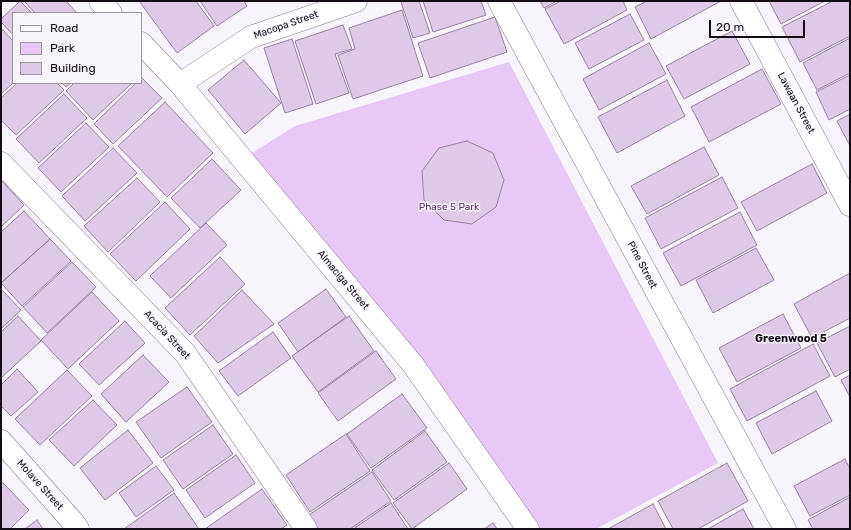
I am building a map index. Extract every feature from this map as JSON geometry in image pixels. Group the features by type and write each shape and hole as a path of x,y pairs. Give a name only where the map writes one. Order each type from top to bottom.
{"street":[{"path":"100,1 110,12"},
{"name":"Macopa Street","path":"180,84 251,36 356,1"},
{"name":"Pine Street","path":"499,1 785,529"},
{"name":"Lawaan Street","path":"741,1 850,205"},
{"name":"Almaciga Street","path":"142,44 180,84 414,366 528,529"},
{"name":"Acacia Street","path":"1,163 185,353 306,529"},
{"name":"Molave Street","path":"1,441 78,529"}],"green space":[{"name":"Phase 5 Park","path":"509,62 718,463 596,529 536,529 249,155 295,126"}],"building":[{"path":"20,1 31,12 12,12 12,34 1,22 1,19"},
{"path":"24,1 66,1 76,12 34,12"},
{"path":"139,1 196,1 214,26 177,53"},
{"path":"200,1 244,1 247,6 217,26"},
{"path":"419,1 430,33 413,38 401,2"},
{"path":"423,1 481,1 486,15 433,32"},
{"path":"540,1 557,1 544,8"},
{"path":"561,1 623,1 627,10 564,44 545,9"},
{"path":"647,1 721,1 651,39 635,7"},
{"path":"769,1 825,1 781,24"},
{"path":"833,1 850,1 850,36 800,62 782,27"},
{"path":"402,10 423,76 353,99 338,55 355,49 349,28"},
{"path":"630,14 644,40 589,69 575,43"},
{"path":"495,17 507,52 430,78 418,43"},
{"path":"343,25 352,49 335,54 349,93 316,104 295,41"},
{"path":"3,30 12,40 12,84 1,94 1,31"},
{"path":"732,31 750,64 684,99 666,66"},
{"path":"850,38 850,73 817,90 803,63"},
{"path":"292,39 313,104 285,113 264,48"},
{"path":"649,43 666,74 599,110 583,79"},
{"path":"244,60 281,103 245,134 208,90"},
{"path":"762,69 781,104 709,142 691,107"},
{"path":"850,75 850,109 829,120 816,92"},
{"path":"142,78 162,98 113,144 94,124 135,84 142,84"},
{"path":"667,80 685,116 617,153 598,117"},
{"path":"16,84 58,84 64,90 16,135 1,120 1,98"},
{"path":"63,84 70,84 66,87"},
{"path":"73,84 131,84 93,120 66,91"},
{"path":"64,94 87,118 39,163 16,139"},
{"path":"165,102 213,153 167,197 118,146"},
{"path":"850,114 850,146 837,121"},
{"path":"86,123 109,147 61,192 38,168"},
{"path":"467,141 493,153 504,180 496,207 472,224 444,220 424,200 422,171 439,148"},
{"path":"704,147 719,175 647,214 631,186"},
{"path":"113,148 137,173 85,221 62,196"},
{"path":"212,159 241,190 200,228 171,198"},
{"path":"812,164 827,193 757,231 741,202"},
{"path":"722,177 738,208 661,249 645,218"},
{"path":"137,178 160,202 108,252 84,226"},
{"path":"2,181 24,205 1,227 1,183"},
{"path":"165,202 190,229 136,281 110,254"},
{"path":"24,211 50,239 1,283 1,232"},
{"path":"740,212 757,245 681,286 663,253"},
{"path":"206,223 227,245 171,298 150,276"},
{"path":"50,239 71,261 22,306 1,283"},
{"path":"756,248 774,280 713,313 696,280"},
{"path":"220,257 245,284 190,335 165,308"},
{"path":"72,262 96,287 47,333 23,307"},
{"path":"850,273 850,318 812,338 794,304"},
{"path":"1,289 21,310 1,329"},
{"path":"326,289 346,317 298,352 278,323"},
{"path":"242,290 274,324 218,363 194,336"},
{"path":"92,292 119,321 68,369 41,340"},
{"path":"783,314 801,348 737,382 719,348"},
{"path":"18,316 41,341 1,378 1,332"},
{"path":"349,316 374,351 318,392 292,356"},
{"path":"125,321 145,343 99,385 79,364"},
{"path":"850,326 850,369 835,377 817,343"},
{"path":"273,332 291,358 238,396 219,371"},
{"path":"813,344 830,376 747,421 730,389"},
{"path":"376,351 396,379 338,421 318,393"},
{"path":"143,355 169,382 126,422 101,394"},
{"path":"17,369 38,392 11,416 1,406 1,385"},
{"path":"67,370 92,396 40,445 15,419"},
{"path":"850,375 850,397 841,380"},
{"path":"187,387 212,422 161,458 136,422"},
{"path":"816,391 832,421 772,454 756,423"},
{"path":"402,394 427,428 371,468 347,434"},
{"path":"93,400 117,425 74,466 49,440"},
{"path":"213,425 233,454 183,489 163,460"},
{"path":"128,430 153,463 105,500 80,468"},
{"path":"425,431 447,462 394,500 372,470"},
{"path":"346,434 370,471 310,512 286,475"},
{"path":"236,455 255,483 205,518 186,490"},
{"path":"845,459 850,469 850,495 810,516 794,486"},
{"path":"449,463 467,489 412,529 393,503"},
{"path":"727,463 748,501 698,529 673,529 658,501"},
{"path":"156,466 174,490 136,517 119,493"},
{"path":"372,472 391,501 350,529 318,529 309,515"},
{"path":"3,483 29,510 10,529 1,529 1,485"},
{"path":"262,489 287,525 281,529 205,529"},
{"path":"174,493 199,529 124,529"},
{"path":"850,497 850,529 813,529 808,520"},
{"path":"391,503 408,529 353,529"},
{"path":"653,504 666,529 608,529"},
{"path":"743,509 754,529 708,529"},
{"path":"37,520 43,529 25,529"},
{"path":"493,523 497,529 484,529"}],"district":[{"name":"Greenwood 5","path":"791,339"}]}
